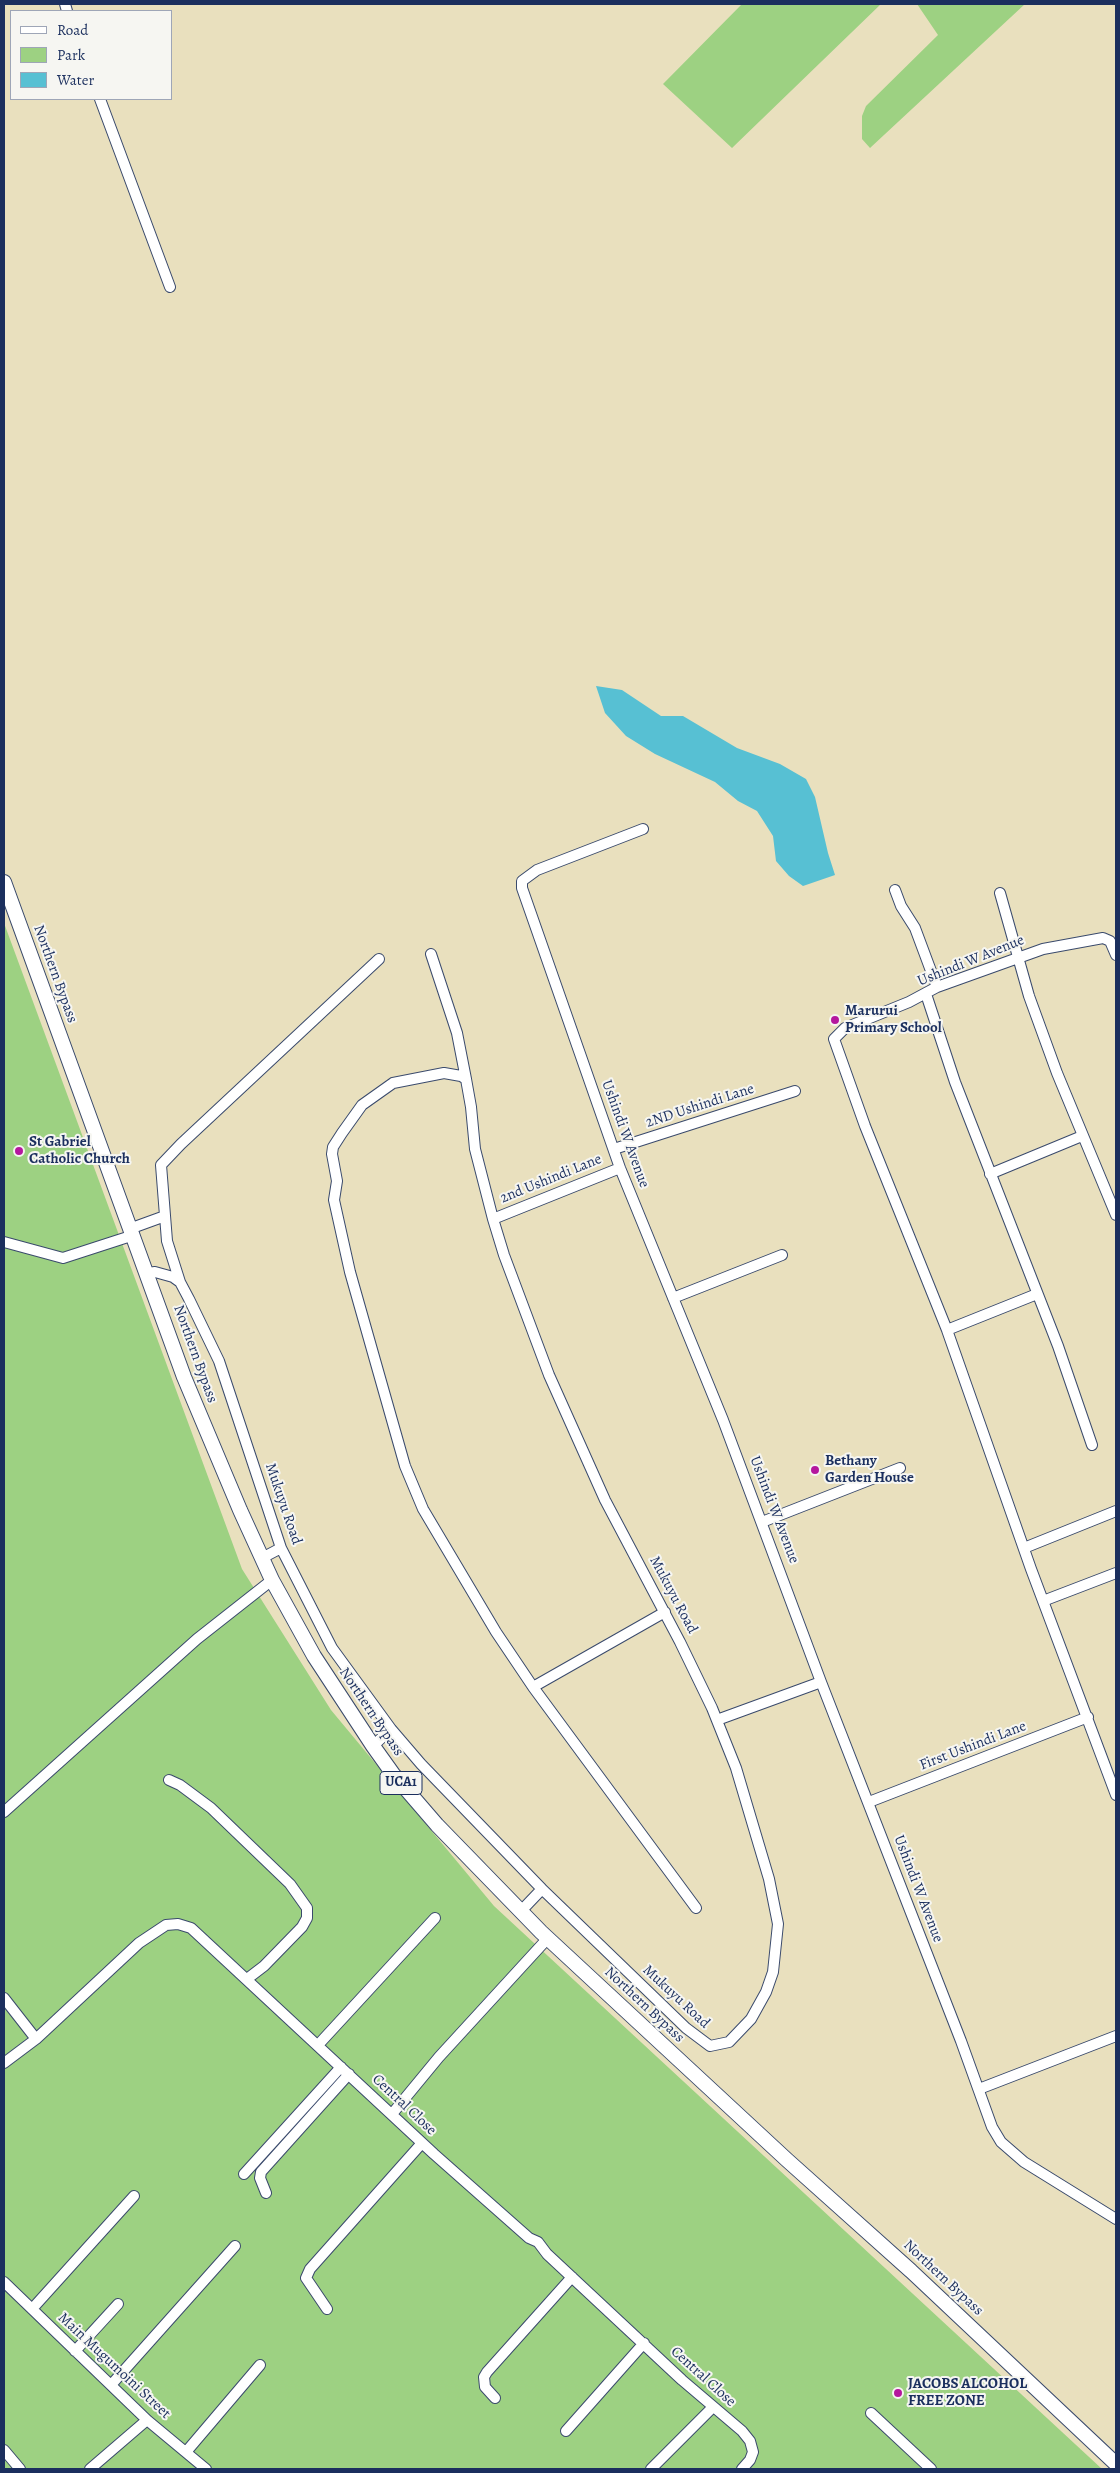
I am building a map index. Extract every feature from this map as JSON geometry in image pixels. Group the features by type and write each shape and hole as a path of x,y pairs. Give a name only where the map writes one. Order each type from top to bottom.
{"main road":[{"name":"Northern Bypass","path":"4,882 194,1401 272,1580 314,1656 373,1746 437,1825 520,1911 787,2160 912,2271 1116,2464"}],"street":[{"path":"100,100 170,287"},
{"name":"Ushindi W Avenue","path":"642,829 538,870 521,883 620,1168 762,1522 821,1682 869,1802 996,2136 1009,2151 1085,2202 1116,2219"},
{"path":"895,890 901,906 915,928 937,987"},
{"path":"1000,893 1029,996 1082,1136 1116,1216"},
{"name":"Ushindi W Avenue","path":"1116,955 1110,941 1098,938 1043,948 937,987 926,994 845,1028 835,1036 834,1043 947,1330 1043,1601 1116,1795"},
{"name":"Mukuyu Road","path":"379,959 166,1158 160,1170 167,1241 180,1282 219,1361 281,1548 332,1648 391,1729 421,1764 542,1889 701,2041 716,2047 728,2042 751,2019 766,1992 776,1950 778,1924 769,1879 744,1790 718,1720 610,1509 572,1430 549,1375 504,1255 475,1149 473,1121 457,1033 430,954"},
{"path":"926,994 942,1044 990,1174 1058,1346 1092,1445"},
{"path":"466,1080 461,1076 444,1073 411,1078 386,1086 362,1105 333,1147 332,1154 337,1181 334,1200 350,1272 405,1466 417,1498 496,1632 533,1687 696,1908"},
{"name":"2ND Ushindi Lane","path":"614,1149 794,1091"},
{"path":"990,1174 1082,1136"},
{"name":"2nd Ushindi Lane","path":"493,1219 620,1168"},
{"path":"4,1242 63,1258 133,1232 165,1216"},
{"path":"673,1298 782,1255"},
{"path":"148,1272 163,1274 180,1282"},
{"path":"947,1330 1037,1294"},
{"path":"762,1522 900,1468"},
{"path":"1024,1548 1116,1510"},
{"path":"262,1558 281,1548"},
{"path":"1043,1601 1116,1573"},
{"path":"4,1812 197,1639 272,1580"},
{"path":"533,1687 664,1612"},
{"path":"718,1720 821,1682"},
{"name":"First Ushindi Lane","path":"869,1802 1088,1717"},
{"path":"373,1746 391,1729"},
{"path":"169,1780 180,1785 211,1808 290,1884 307,1908 307,1918 302,1927 264,1966 248,1979"},
{"path":"520,1911 542,1889"},
{"path":"318,2045 435,1918"},
{"name":"Central Close","path":"4,2063 36,2039 139,1943 166,1925 178,1924 191,1928 248,1979 422,2143 529,2238 538,2242 547,2254 712,2408 742,2431 753,2448 752,2457 742,2469"},
{"path":"392,2114 439,2057 548,1938"},
{"path":"4,1998 36,2039"},
{"path":"979,2089 1116,2036"},
{"path":"244,2174 345,2071"},
{"path":"266,2193 260,2178 261,2172 345,2071"},
{"path":"327,2309 306,2278 310,2269 422,2143"},
{"path":"32,2310 134,2196"},
{"path":"111,2385 235,2246"},
{"path":"495,2398 485,2387 484,2377 486,2372 572,2277"},
{"name":"Main Mugumoini Street","path":"4,2282 147,2420 206,2469"},
{"path":"75,2351 118,2304"},
{"path":"566,2431 644,2343"},
{"path":"186,2452 260,2365"},
{"path":"651,2469 712,2408"},
{"path":"871,2413 930,2469"},
{"path":"90,2469 147,2420"},
{"path":"4,2450 20,2469"}],"green space":[{"path":"742,4 881,4 732,148 663,84"},
{"path":"917,4 1025,4 870,148 862,139 862,116 866,106 938,35"},
{"path":"4,923 242,1569 331,1710 494,1906 1102,2469 4,2469"}],"water":[{"path":"596,686 622,690 661,716 683,716 737,748 780,764 806,779 815,797 835,875 803,886 789,876 776,861 773,836 757,811 738,801 715,782 655,754 626,736 605,713"}],"place":[{"name":"Marurui Primary School","path":"835,1020"},
{"name":"St Gabriel Catholic Church","path":"19,1151"},
{"name":"Bethany Garden House","path":"815,1470"},
{"name":"JACOBS ALCOHOL FREE ZONE","path":"898,2393"}]}
